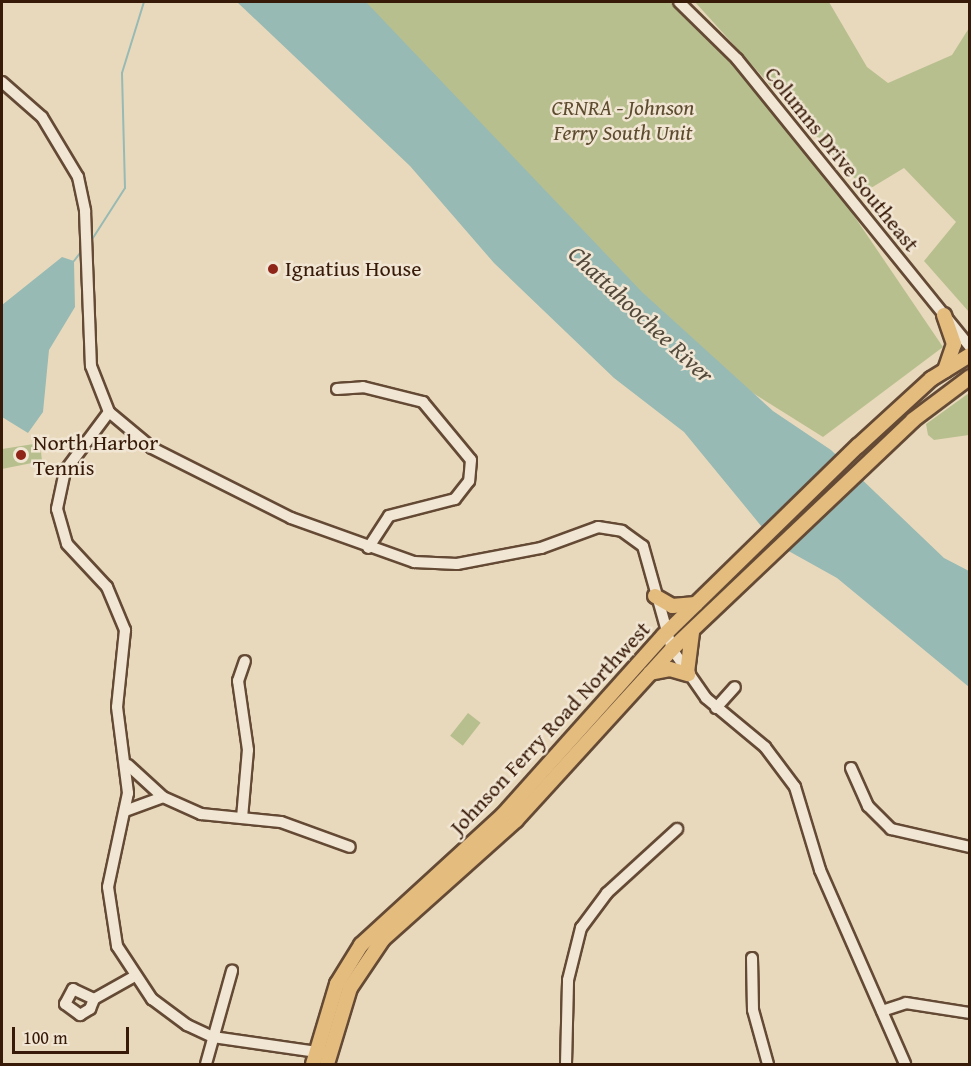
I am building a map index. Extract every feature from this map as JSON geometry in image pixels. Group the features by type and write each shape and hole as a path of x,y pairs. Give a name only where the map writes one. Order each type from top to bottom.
{"main road":[{"path":"944,315 954,344 945,370"},
{"name":"Johnson Ferry Road Northwest","path":"321,1059 337,984 361,945 503,816 664,635 858,446 945,370 969,355"},
{"name":"Johnson Ferry Road Northwest","path":"321,1059 350,988 373,950 516,820 672,649 871,460 969,377"},
{"path":"655,596 672,606 696,604"},
{"path":"648,674 670,669 688,674 693,630"}],"street":[{"name":"Columns Drive Southeast","path":"679,2 737,59 969,347"},
{"path":"2,82 42,117 78,177 85,211 88,350 109,411 152,448 221,486 368,548 414,562 457,564 541,548 586,528 617,529 646,551 664,635 672,649 688,674 716,708 788,773 820,870 905,1065"},
{"path":"336,389 363,387 423,402 471,460 470,481 455,499 389,516 368,548"},
{"path":"109,411 65,471 57,509 67,544 107,586 122,615 125,644 117,707 128,765 125,811 111,868 108,906 117,946 135,976 170,1014 213,1037 321,1059"},
{"path":"243,818 248,750 238,681 245,661"},
{"path":"716,708 735,687"},
{"path":"128,765 163,797 201,814 281,822 350,847"},
{"path":"851,768 868,806 891,829 969,847"},
{"path":"125,811 163,797"},
{"path":"566,1065 568,980 580,928 607,892 677,829"},
{"path":"752,958 753,1010 768,1065"},
{"path":"206,1065 232,971"},
{"path":"94,999 135,976"},
{"path":"882,1011 906,1003 969,1013"}],"green space":[{"name":"CRNRA - Johnson Ferry South Unit","path":"348,2 670,2 723,52 846,204 943,347 823,437 718,371"},
{"path":"695,2 829,2 867,67 888,83 952,55 969,28 969,312 924,261 956,222 904,168 866,191"},
{"path":"969,393 969,435 934,440 928,435 926,424"},
{"name":"North Harbor Tennis","path":"40,443 42,461 2,469 2,449"},
{"path":"468,713 481,723 463,746 450,736"}],"water":[{"name":"Chattahoochee River","path":"237,2 366,2 642,292 773,411 831,450 944,558 969,571 969,687 837,578 776,544 684,432 614,378 494,263 410,166"},
{"path":"62,257 74,261 75,307 49,350 43,412 28,433 2,417 2,305"}],"waterway":[{"path":"91,241 125,188 122,73 144,2"},
{"path":"74,261 80,253"}],"place":[{"name":"Ignatius House","path":"273,269"},
{"name":"North Harbor Tennis","path":"21,455"}]}
